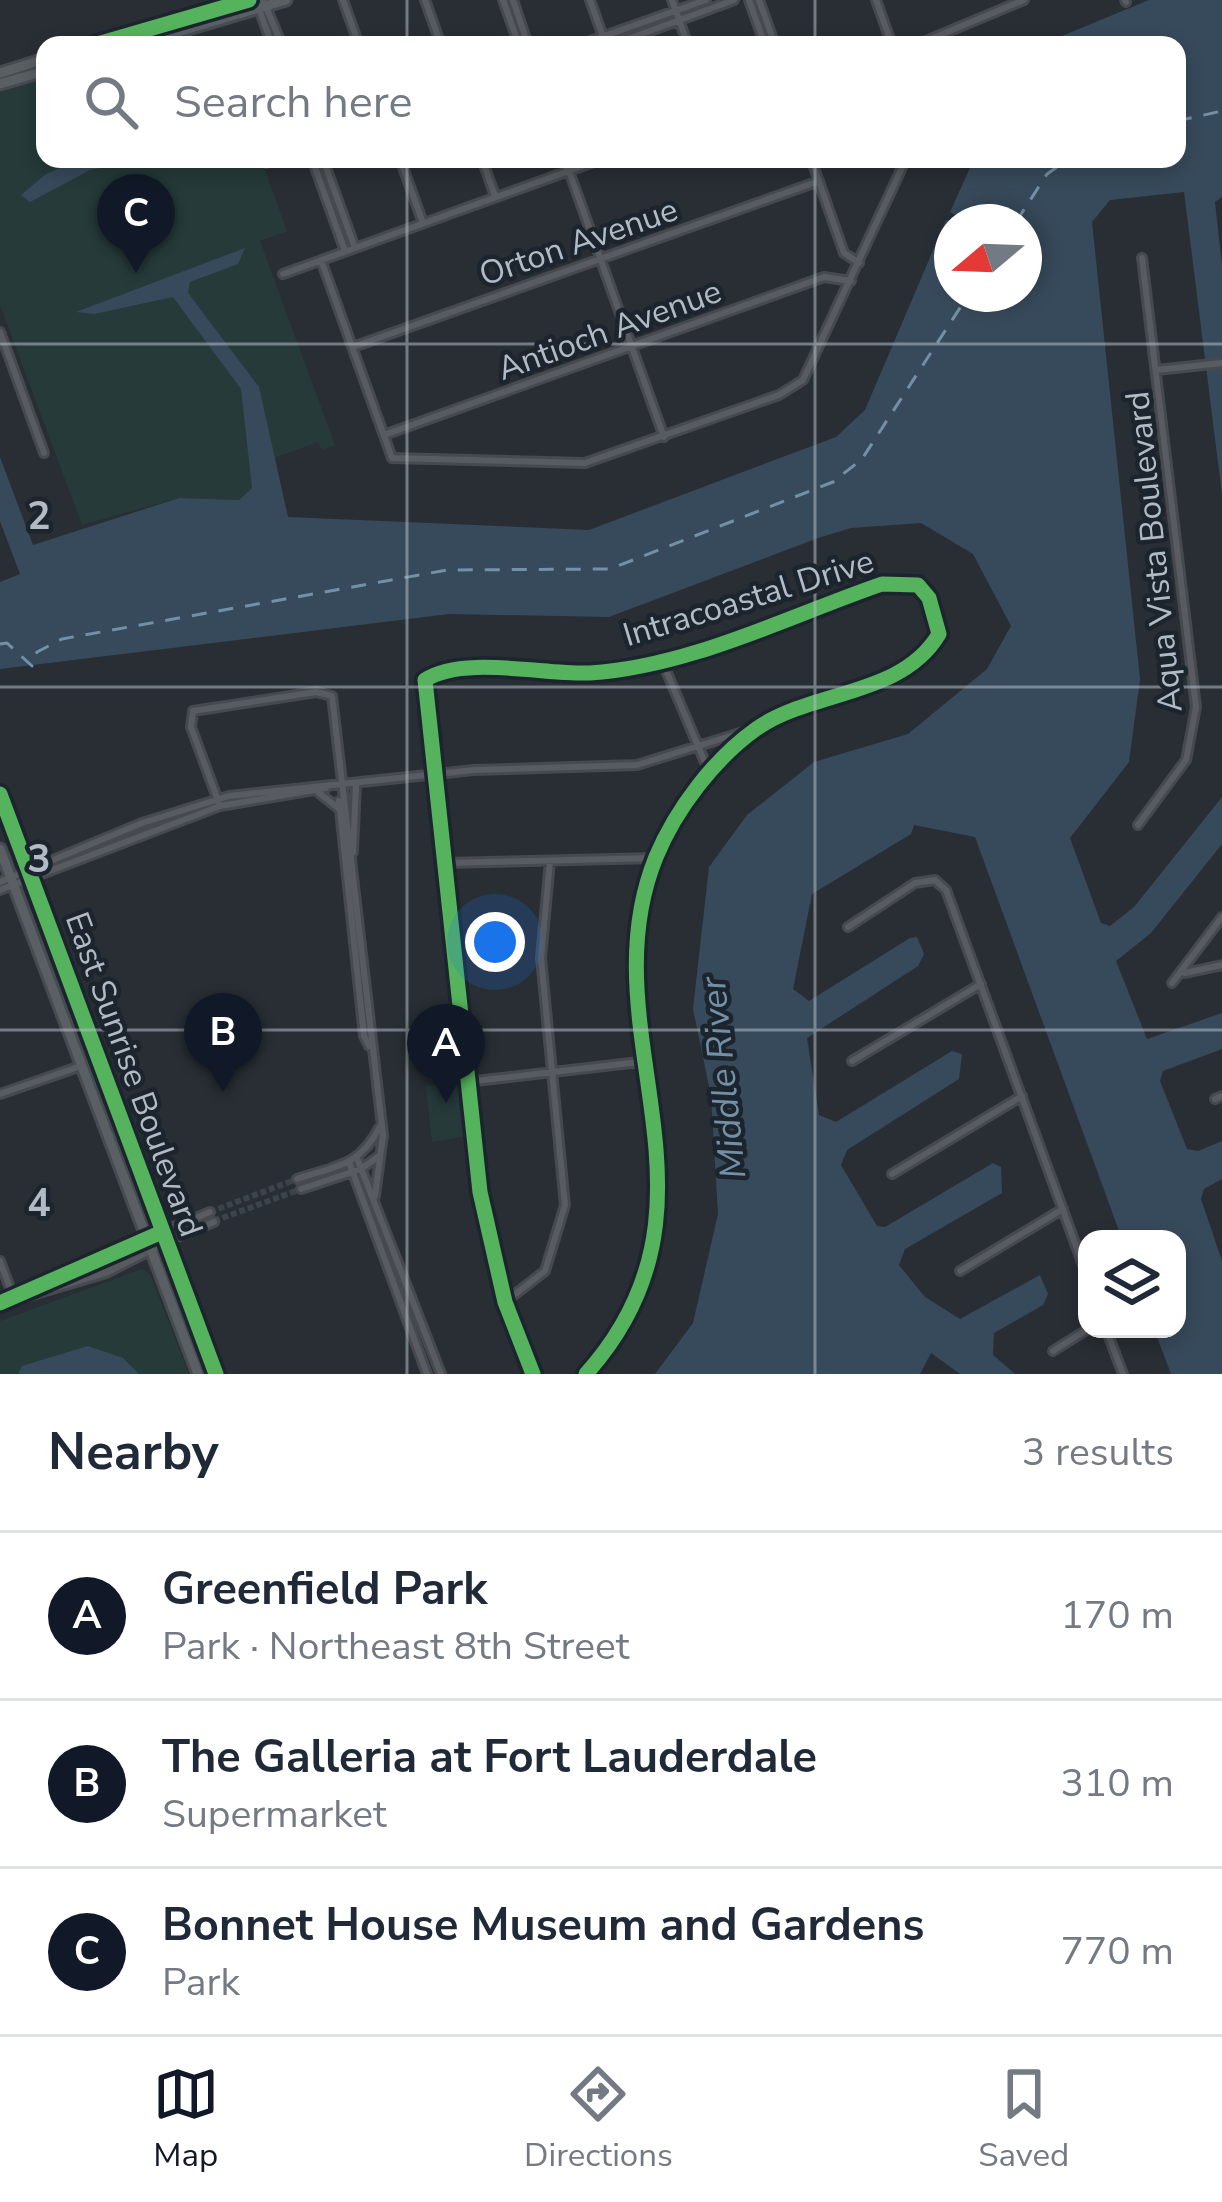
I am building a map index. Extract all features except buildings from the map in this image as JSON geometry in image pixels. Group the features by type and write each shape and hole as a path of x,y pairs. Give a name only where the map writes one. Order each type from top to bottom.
{"main road":[{"path":"125,36 249,0"},
{"path":"161,36 262,3 286,0"},
{"path":"0,73 36,62"},
{"path":"0,84 36,74"},
{"name":"East Sunrise Boulevard","path":"0,794 217,1374"},
{"name":"East Sunrise Boulevard","path":"0,849 6,883 198,1374"},
{"path":"81,1066 105,1080"}],"street":[{"path":"343,0 356,36"},
{"path":"425,0 438,36"},
{"path":"508,0 517,36"},
{"path":"508,0 525,36"},
{"path":"590,0 605,36"},
{"path":"672,0 685,36"},
{"path":"620,36 706,0"},
{"path":"627,36 734,0"},
{"path":"749,0 762,36"},
{"path":"759,0 772,36"},
{"path":"877,0 889,36"},
{"path":"938,36 1024,0"},
{"path":"262,3 275,36"},
{"path":"315,168 345,251"},
{"path":"326,168 355,248"},
{"path":"403,168 423,223"},
{"path":"485,168 495,196"},
{"path":"567,168 664,437"},
{"path":"283,274 577,168"},
{"path":"814,168 844,253 859,263"},
{"path":"321,260 392,458 578,464 664,437 798,385 810,370 902,168"},
{"name":"Orton Avenue","path":"352,347 819,181"},
{"path":"327,200 337,196"},
{"name":"Aqua Vista Boulevard","path":"1138,824 1182,768 1196,718 1142,258"},
{"name":"Antioch Avenue","path":"384,436 824,277 851,280"},
{"path":"0,332 44,453"},
{"path":"1157,370 1222,363"},
{"name":"Intracoastal Drive","path":"433,774 425,680 436,673 491,669 590,673 662,661 882,584 918,585 939,634 928,652 883,680 758,727"},
{"path":"662,661 695,749 710,774"},
{"path":"219,803 191,727 193,711 329,694 337,711 334,786 352,855 379,1128 375,1196"},
{"path":"6,883 219,803 433,774 637,765 758,727"},
{"path":"586,1374 625,1322 657,1235 660,1187 638,944 656,858 692,793 758,727"},
{"path":"433,774 480,1192 506,1302 533,1374"},
{"path":"352,855 356,784"},
{"path":"219,803 334,786"},
{"path":"318,792 338,808"},
{"path":"340,796 364,1036 369,1046"},
{"path":"442,863 656,858"},
{"path":"506,1302 544,1271 558,1240 565,1205 541,958 550,861"},
{"path":"848,927 920,881 943,886 1078,1251"},
{"path":"1172,983 1184,973 1185,962 1222,916"},
{"path":"1184,973 1192,976 1222,965"},
{"path":"852,1060 981,984"},
{"path":"467,1082 647,1061"},
{"path":"0,1094 81,1066"},
{"path":"892,1174 1022,1096"},
{"path":"297,1179 368,1151 379,1128"},
{"path":"301,1189 357,1170 381,1155"},
{"path":"353,1160 428,1374"},
{"path":"357,1170 375,1196 441,1374"},
{"path":"960,1270 1063,1209"},
{"path":"0,1304 148,1248 210,1212"},
{"path":"164,1237 214,1222"},
{"path":"0,1261 14,1299"},
{"path":"1053,1351 1078,1335"},
{"path":"1109,1338 1123,1374"}],"green space":[{"path":"36,82 36,168 264,168 287,231 260,241 335,445 322,450 318,442 250,467 252,488 239,500 179,498 82,525 0,305 0,92"},
{"path":"462,1082 468,1136 432,1142 426,1086"},
{"path":"142,1269 150,1274 189,1374 0,1374 0,1321"}],"water":[{"name":"Middle River","path":"1149,0 1222,0 1222,197 1215,202 1222,266 1222,494 1184,192 1110,200 1092,222 1140,679 1129,762 1070,838 1101,923 1110,926 1134,907 1222,797 1222,844 1151,933 1116,961 1147,1039 1222,1013 1222,1049 1163,1071 1160,1081 1187,1149 1198,1151 1222,1141 1222,1179 1204,1189 1201,1199 1222,1261 1222,1374 1171,1374 1157,1338 1186,1338 1186,1230 1119,1230 975,837 914,825 911,834 812,894 793,989 809,1001 917,937 924,954 918,966 807,1038 819,1115 836,1122 952,1051 962,1054 959,1079 847,1150 841,1165 877,1226 885,1227 993,1163 1001,1167 1002,1193 905,1249 899,1265 925,1297 960,1319 1040,1275 1048,1294 1043,1305 994,1333 993,1355 1015,1374 960,1374 931,1353 920,1374 655,1374 693,1323 718,1214 711,1096 693,1009 709,867 747,815 814,762 908,734 987,669 1011,626 973,554 921,523 851,528 609,617 449,614 0,669 0,582 20,574 0,521 0,457 33,545 179,498 239,500 252,488 241,389 173,297 94,314 76,312 245,248 238,264 190,282 188,293 259,387 288,517 589,530 836,437 865,410 934,248 934,312 1042,312 1042,204 954,204 970,168 1186,168 1186,36 1062,36"},
{"path":"60,168 102,168 30,202 21,195"},
{"path":"88,1346 123,1358 139,1374 18,1374 22,1366"}],"ferry route":[{"path":"1186,119 1222,111"},
{"path":"1028,204 1056,168"},
{"path":"0,644 7,643 32,666 37,652 62,639 447,570 610,569 833,482 862,459 957,312"}],"tunnel":[{"path":"210,1212 297,1179"},
{"path":"214,1221 301,1189"}],"cycle path":[{"path":"125,36 249,0"},
{"path":"533,1374 505,1302 480,1192 425,680 482,667 572,673 627,669 701,651 882,584 918,585 929,598 939,634 923,655 879,681 778,716 756,729 698,786 656,857 639,922 637,987 658,1181 652,1245 631,1309 586,1374"},
{"path":"0,794 216,1374"},
{"path":"0,1303 162,1232"}],"place":[{"name":"Bonnet House Museum and Gardens","path":"136,273"},
{"name":"The Galleria at Fort Lauderdale","path":"223,1092"},
{"name":"Greenfield Park","path":"446,1103"}]}
